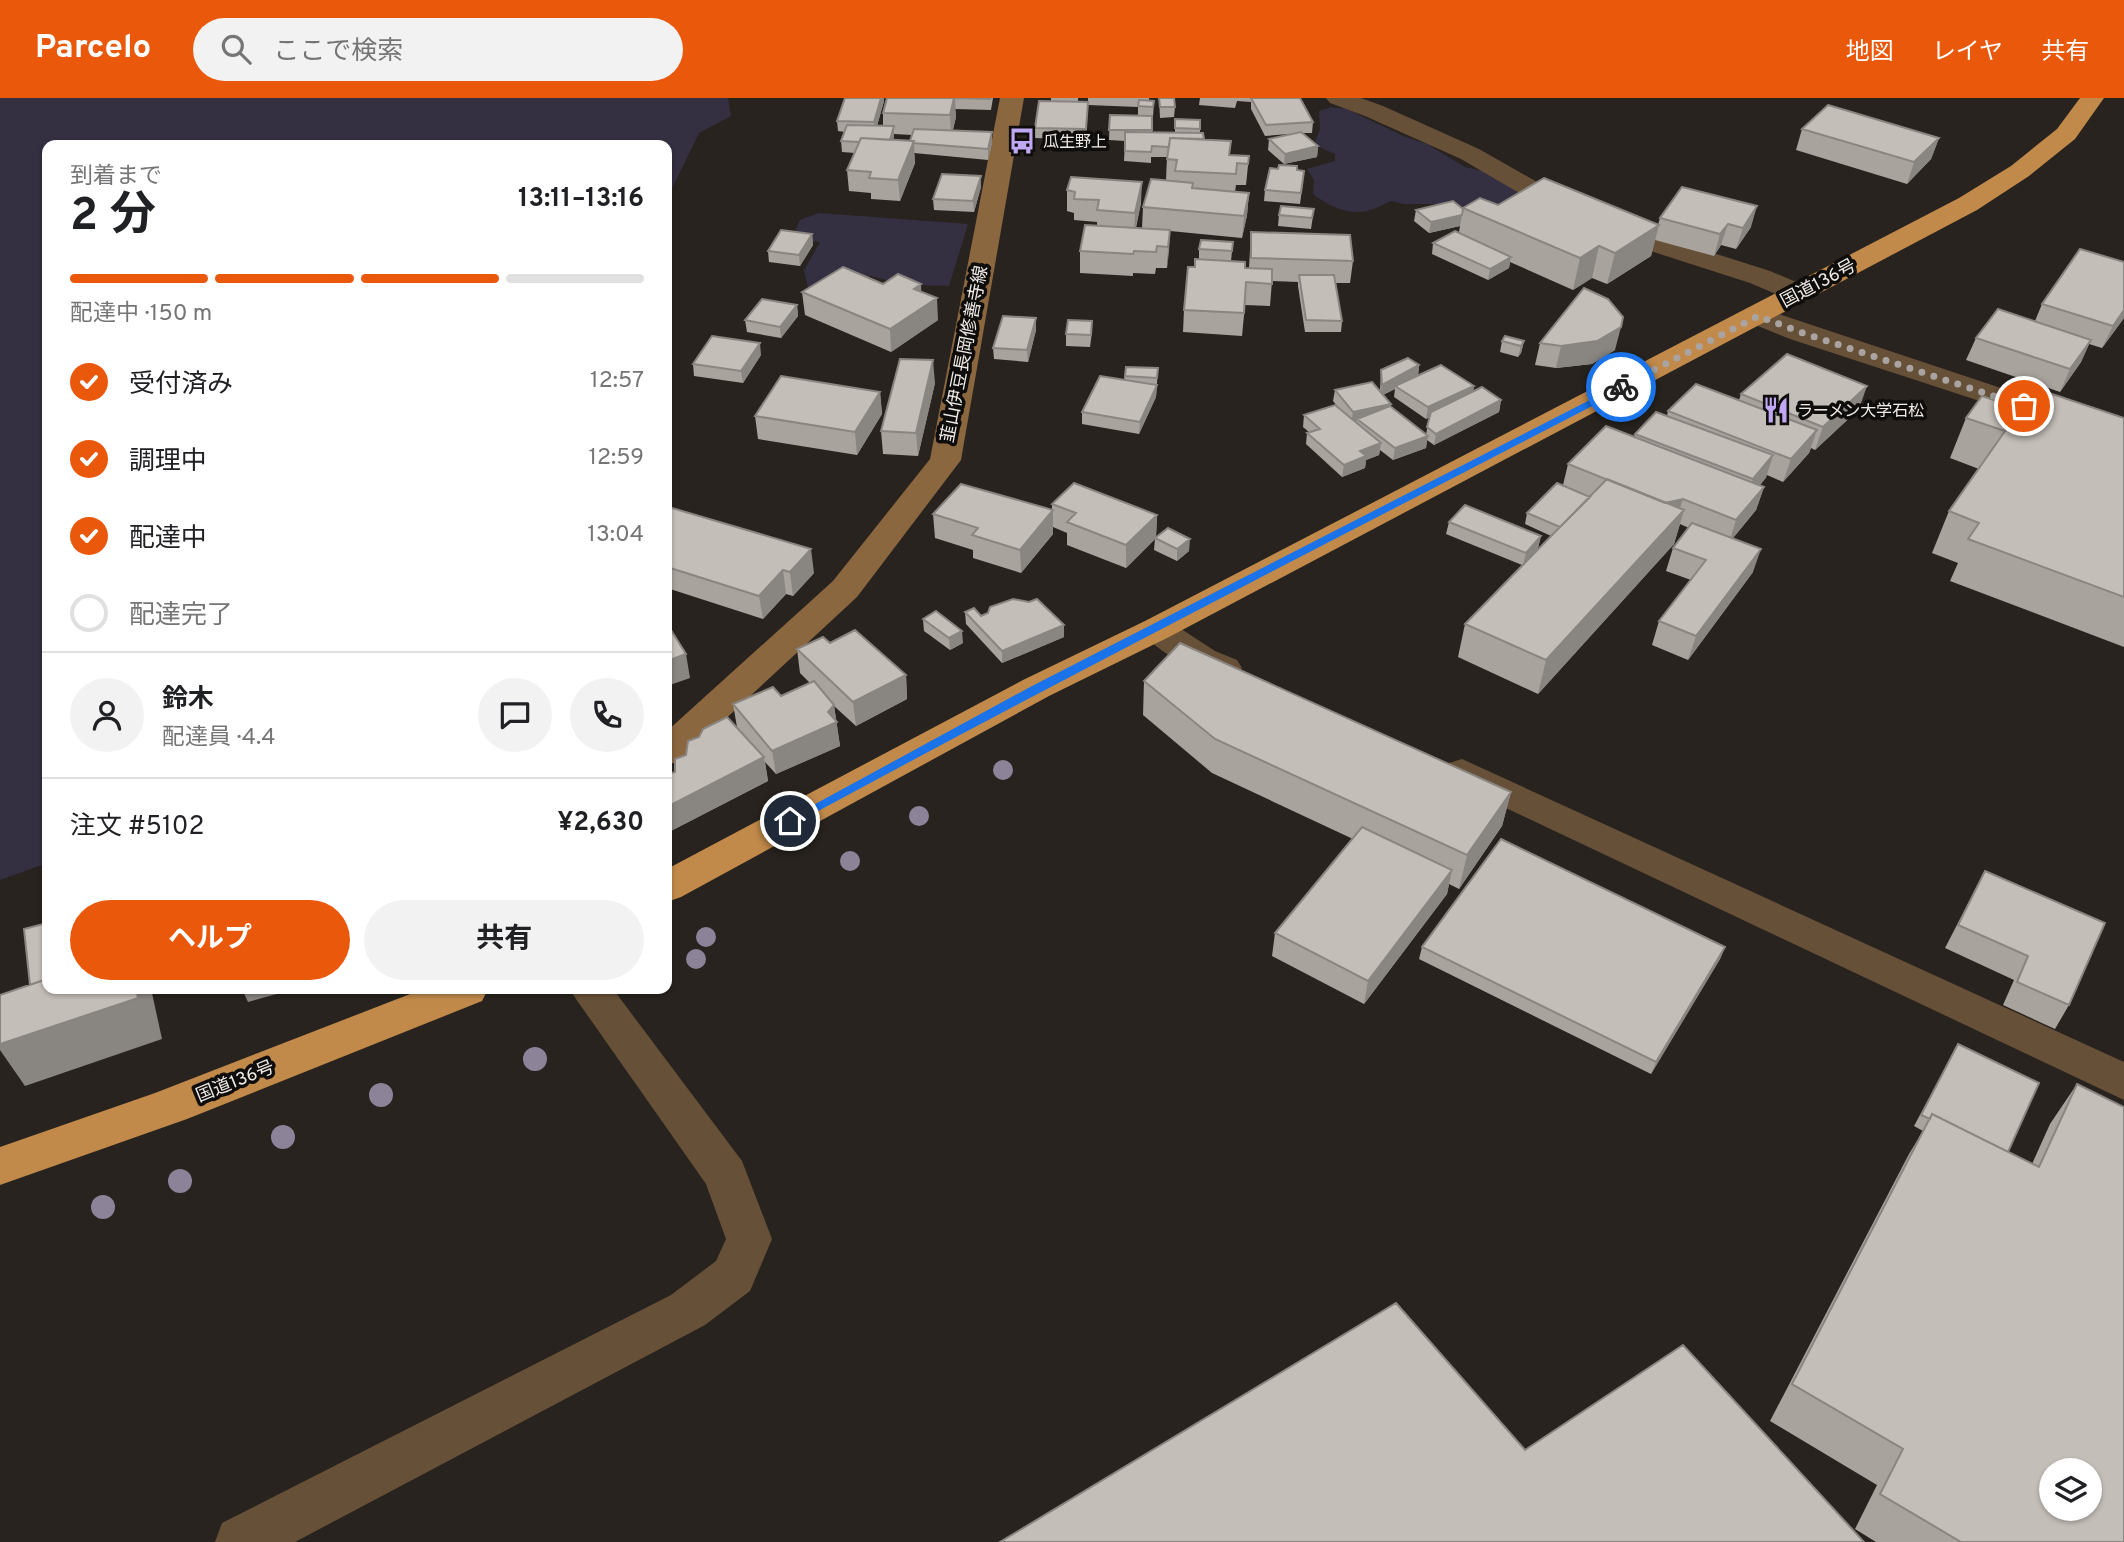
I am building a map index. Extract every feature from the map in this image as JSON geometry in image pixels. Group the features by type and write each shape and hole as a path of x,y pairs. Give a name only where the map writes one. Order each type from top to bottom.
{"highway":[{"name":"国道136号","path":"672,884 1036,688 1157,629 1968,204 2020,171 2066,134 2092,98"},
{"name":"国道136号","path":"0,1166 171,1106 454,994"}],"main road":[{"name":"韮山伊豆長岡修善寺線","path":"672,747 845,589 945,460 1012,98"}],"street":[{"path":"1338,98 1470,154 1588,222 1760,277 1798,293"},
{"path":"1758,316 1813,337 2124,439"},
{"path":"1157,629 1203,659 1254,681"},
{"path":"1431,758 1520,797 2124,1082"},
{"path":"240,1542 688,1310 733,1276 749,1239 726,1175 594,994"}],"shaded area":[{"path":"0,98 728,98 731,116 699,133 672,189 672,140 42,140 42,865 0,880"},
{"path":"1331,107 1347,109 1403,136 1427,144 1465,167 1488,172 1513,184 1519,197 1516,208 1467,210 1444,204 1404,204 1391,201 1368,211 1351,212 1327,203 1313,194 1314,180 1307,169 1335,161 1335,154 1321,148 1315,141 1320,129 1319,111"},
{"path":"819,213 968,224 949,286 907,285 871,276 830,281 808,288 804,270 820,242 791,239 800,220"}],"building":[{"path":"845,98 881,98 874,122 837,121"},
{"path":"887,98 954,98 950,115 883,113"},
{"path":"1159,98 1174,98 1175,107 1160,107"},
{"path":"1251,98 1300,98 1313,122 1266,125"},
{"path":"1139,100 1154,101 1153,107 1138,106"},
{"path":"1039,101 1088,102 1086,129 1035,128"},
{"path":"1828,105 1939,138 1914,162 1802,129"},
{"path":"1110,115 1152,116 1152,130 1109,130"},
{"path":"1175,119 1200,120 1200,129 1175,128"},
{"path":"847,125 894,126 890,140 861,138 859,142 841,141"},
{"path":"914,129 992,132 988,149 913,143 914,141 910,141"},
{"path":"1125,132 1203,133 1204,139 1170,138 1169,147 1152,146 1151,152 1125,151"},
{"path":"1301,132 1318,146 1285,154 1269,139"},
{"path":"861,138 914,141 898,180 869,178 871,172 847,170"},
{"path":"1170,138 1231,141 1229,155 1249,156 1248,164 1237,163 1236,174 1175,171 1177,160 1167,159"},
{"path":"1279,165 1297,166 1297,170 1304,171 1301,193 1265,190 1270,168 1278,169"},
{"path":"942,174 981,176 973,201 933,199"},
{"path":"1071,177 1142,182 1135,213 1097,210 1099,200 1074,199 1075,192 1067,190"},
{"path":"1544,178 1659,225 1615,253 1599,246 1580,258 1463,208 1480,198 1498,205"},
{"path":"1151,179 1193,183 1192,188 1249,193 1244,216 1143,207"},
{"path":"1682,187 1757,206 1743,228 1728,224 1720,234 1660,218"},
{"path":"1453,201 1463,209 1462,215 1431,222 1416,210"},
{"path":"1281,206 1314,209 1312,218 1279,215"},
{"path":"1085,225 1170,230 1168,247 1157,246 1156,252 1134,251 1133,254 1080,251"},
{"path":"781,230 812,234 799,255 768,251"},
{"path":"1455,231 1511,257 1490,269 1433,243"},
{"path":"1251,232 1350,235 1353,261 1251,258"},
{"path":"1201,240 1233,242 1232,251 1199,249"},
{"path":"2080,249 2124,262 2124,310 2113,326 2042,304"},
{"path":"1195,259 1245,262 1245,268 1272,269 1272,284 1246,282 1244,313 1184,310 1188,267 1195,267"},
{"path":"843,267 883,284 898,274 921,284 914,289 937,298 890,329 802,292"},
{"path":"1299,275 1334,275 1342,321 1306,320"},
{"path":"1584,288 1608,299 1623,317 1621,327 1597,341 1561,346 1540,343"},
{"path":"762,299 797,305 780,327 745,320"},
{"path":"1998,309 2091,340 2070,369 1976,338"},
{"path":"1003,316 1036,318 1027,350 993,348"},
{"path":"1068,320 1092,321 1091,335 1066,334"},
{"path":"712,336 760,343 741,371 693,364"},
{"path":"1505,336 1524,341 1521,346 1502,341"},
{"path":"1787,354 1867,386 1823,427 1741,394"},
{"path":"1408,358 1419,365 1382,385 1381,370"},
{"path":"900,359 933,360 916,433 881,431"},
{"path":"1441,365 1474,386 1428,407 1395,386"},
{"path":"1126,367 1158,368 1157,378 1125,376"},
{"path":"781,376 880,392 855,432 755,416"},
{"path":"1100,376 1157,385 1140,422 1082,412"},
{"path":"1372,382 1391,404 1353,412 1335,390"},
{"path":"1696,384 1817,430 1791,459 1668,411"},
{"path":"1482,387 1501,400 1436,434 1427,427 1431,412"},
{"path":"2043,391 2124,418 2124,597 1968,539 1979,523 1949,511 2005,431 1966,418 1982,396 2029,412"},
{"path":"1335,405 1381,443 1360,451 1366,456 1344,465 1307,433 1320,429 1304,415"},
{"path":"1390,406 1428,436 1395,448 1357,419"},
{"path":"1656,412 1773,455 1753,479 1635,434"},
{"path":"1606,426 1764,487 1736,520 1683,499 1665,503 1568,464"},
{"path":"1607,479 1684,510 1546,660 1465,624"},
{"path":"1074,483 1157,515 1126,545 1067,522 1076,513 1052,504"},
{"path":"1557,483 1590,497 1560,527 1527,513"},
{"path":"961,484 1053,510 1020,550 972,535 978,528 933,514"},
{"path":"1465,505 1541,536 1526,553 1449,522"},
{"path":"672,508 811,549 790,572 783,570 759,596 672,569"},
{"path":"1692,523 1761,549 1696,636 1659,621 1706,560 1673,548"},
{"path":"1168,528 1190,539 1177,549 1155,538"},
{"path":"1013,599 1029,602 1037,599 1064,625 1002,651 965,612 974,608 981,616 988,613 990,607"},
{"path":"936,611 962,631 949,638 923,619"},
{"path":"855,630 906,675 853,702 797,649 823,637 830,643"},
{"path":"672,632 686,654 672,659"},
{"path":"1180,643 1511,792 1467,855 1215,739 1144,681"},
{"path":"814,681 834,705 828,712 837,722 772,751 733,704 773,687 781,696"},
{"path":"727,717 764,757 672,804 675,759 686,755 688,741 699,737 703,729"},
{"path":"1362,827 1452,870 1368,981 1275,933"},
{"path":"1501,839 1725,947 1656,1062 1422,947"},
{"path":"1985,871 2105,923 2069,1005 2017,982 2028,956 1958,925"},
{"path":"42,924 42,981 30,985 24,929"},
{"path":"42,981 42,994 137,994 138,998 0,1044 0,995"},
{"path":"1958,1044 2039,1083 2008,1152 1932,1114 1930,1119 1921,1115"},
{"path":"2077,1084 2124,1107 2124,1542 1961,1542 1880,1494 1903,1449 1792,1384 1932,1114 2039,1167"},
{"path":"1396,1303 1525,1450 1683,1345 1864,1542 1000,1542"}],"way so far":[{"path":"1621,387 1758,316 2024,406"}],"place":[{"name":"瓜生野上","path":"1022,141"},
{"name":"ラーメン大学石松","path":"1776,410"}],"route":[{"path":"790,821 1036,688 1157,629 1621,387"}]}
